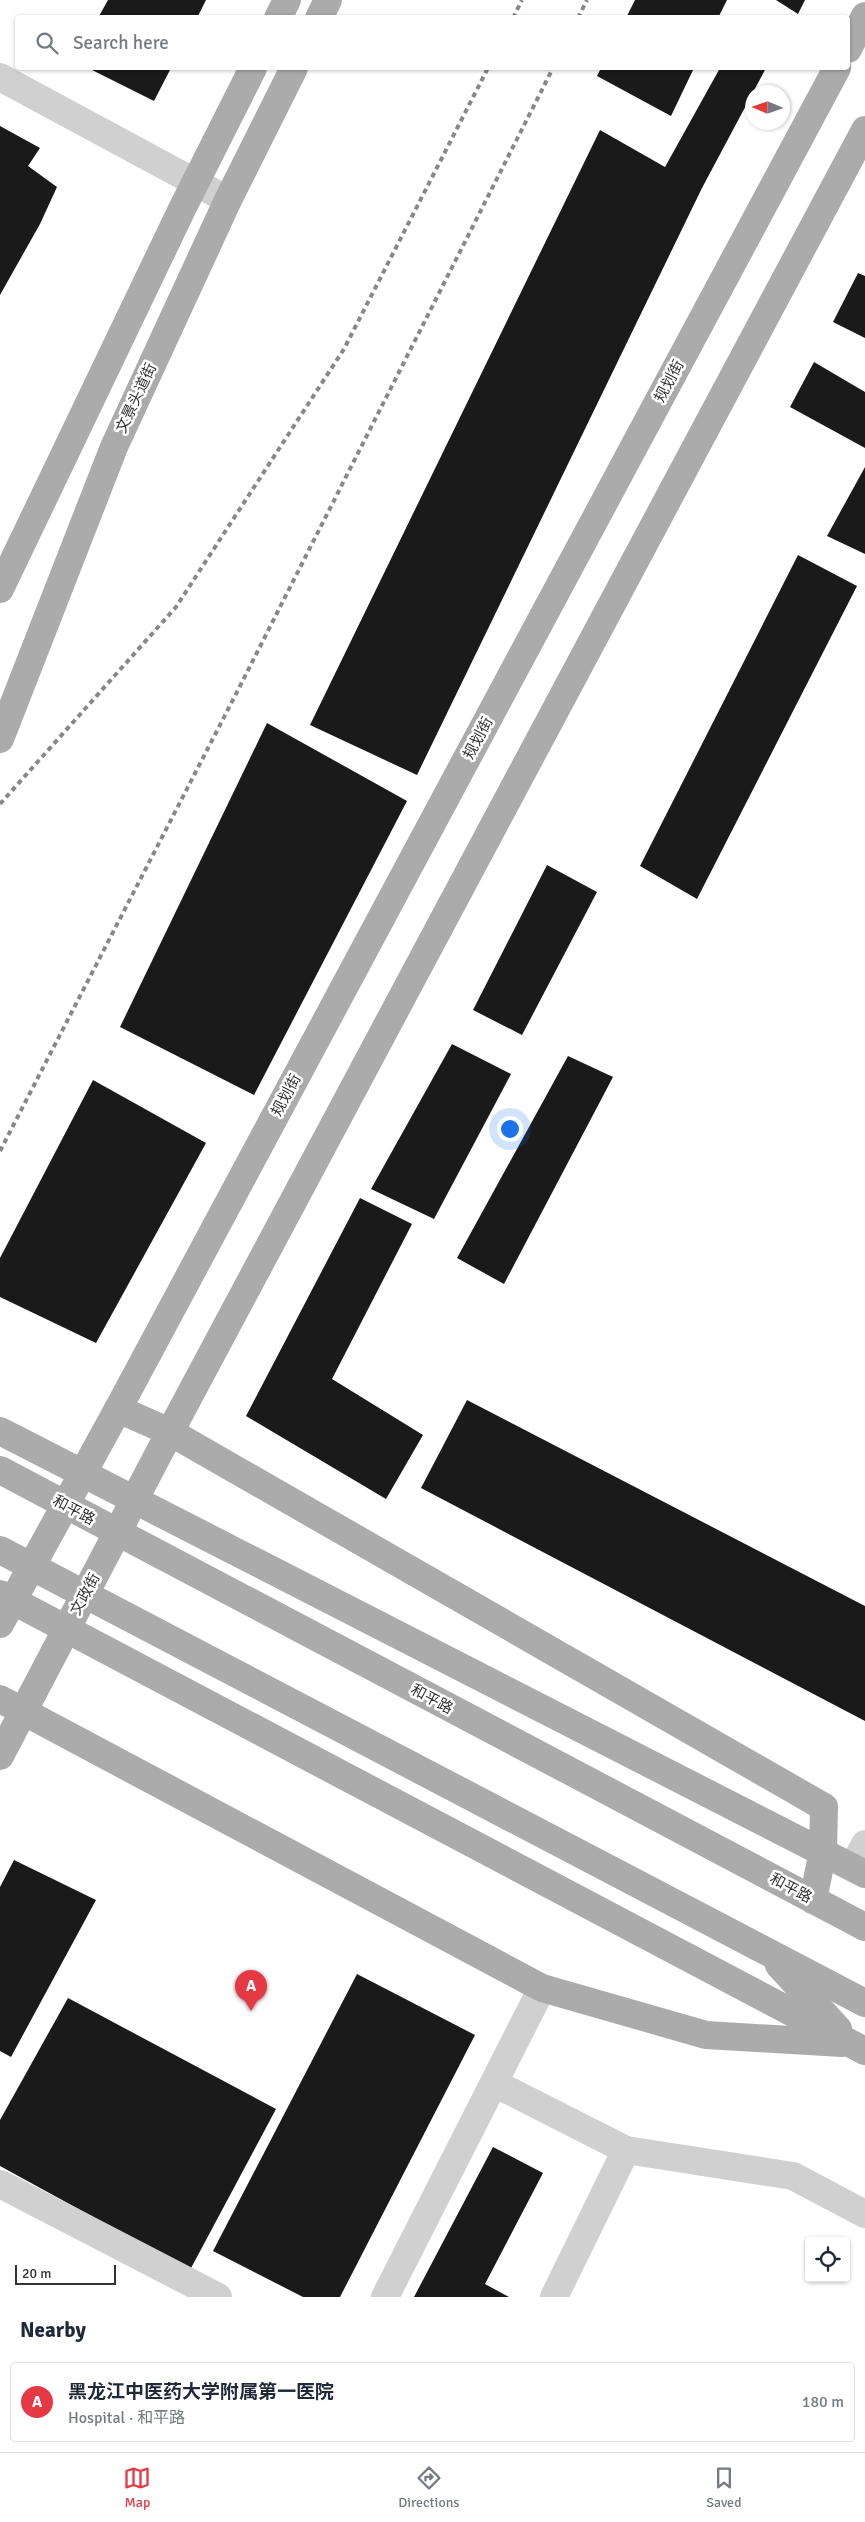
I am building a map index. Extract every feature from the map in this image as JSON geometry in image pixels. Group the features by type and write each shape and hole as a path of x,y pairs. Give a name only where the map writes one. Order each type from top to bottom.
{"main road":[{"path":"280,15 287,0"},
{"path":"320,15 328,0"},
{"path":"850,44 865,16"},
{"path":"0,589 195,183 252,70"},
{"name":"文景头道街","path":"0,739 114,447 228,200 293,70"},
{"name":"规划街","path":"118,1409 836,70"},
{"path":"170,1432 865,130"},
{"path":"0,1624 118,1409 170,1432 824,1807 823,1851 813,1900"},
{"path":"0,1431 823,1851 861,1862"},
{"name":"文政街","path":"0,1756 12,1705 170,1432"},
{"name":"和平路","path":"0,1470 865,1927"},
{"path":"0,1550 865,2003"},
{"path":"0,1594 860,2046"},
{"path":"12,1705 542,1988 706,2035 860,2046"},
{"path":"766,1951 860,2046"}],"street":[{"path":"0,77 228,200"},
{"path":"385,2297 542,1988"},
{"path":"494,2083 626,2150 794,2176 865,2214"},
{"path":"554,2297 626,2150"},
{"path":"0,2184 218,2297"}],"building":[{"path":"108,0 206,0 198,15 100,15"},
{"path":"635,0 727,0 720,15 628,15"},
{"path":"776,0 805,0 798,14"},
{"path":"92,70 170,70 154,101"},
{"path":"600,70 693,70 671,116 597,76"},
{"path":"719,70 765,70 757,85 745,85 745,107 702,188 417,775 310,725 600,130 665,167"},
{"path":"0,126 40,148 28,166 57,187 40,224 0,295"},
{"path":"858,273 865,276 865,338 833,322"},
{"path":"814,362 865,392 865,448 790,407"},
{"path":"865,467 865,554 827,536"},
{"path":"798,555 857,586 697,899 640,866"},
{"path":"267,723 407,801 254,1095 120,1027"},
{"path":"547,865 597,892 522,1035 473,1010"},
{"path":"452,1044 511,1074 434,1219 371,1189"},
{"path":"568,1056 613,1077 504,1284 457,1258"},
{"path":"93,1080 206,1143 96,1343 0,1297 0,1258"},
{"path":"360,1198 412,1224 332,1379 423,1435 386,1499 246,1416"},
{"path":"467,1400 865,1606 865,1721 421,1488"},
{"path":"14,1860 96,1900 11,2057 0,2051 0,1887"},
{"path":"357,1974 475,2035 340,2297 303,2297 213,2251"},
{"path":"68,1998 276,2109 190,2270 0,2166 0,2120"},
{"path":"493,2147 543,2173 485,2284 509,2297 414,2297"}],"railway":[{"path":"514,15 522,0"},
{"path":"580,15 587,0"},
{"path":"0,804 176,607 344,349 487,70"},
{"path":"0,1151 237,692 552,70"}],"place":[{"name":"黑龙江中医药大学附属第一医院","path":"251,2011"}]}
